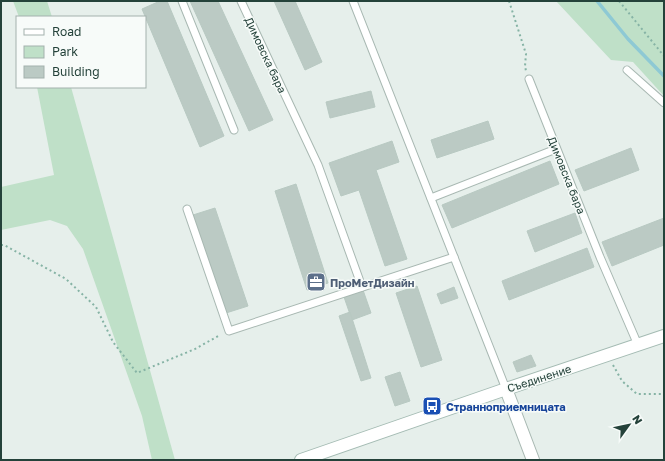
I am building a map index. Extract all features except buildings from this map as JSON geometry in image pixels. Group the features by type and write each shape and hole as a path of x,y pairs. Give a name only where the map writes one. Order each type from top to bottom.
{"street":[{"name":"Съединение","path":"301,460 664,336"},
{"path":"506,389 533,460"}],"lane":[{"path":"182,1 234,130"},
{"name":"Димовска бара","path":"241,1 318,165 362,287"},
{"path":"353,1 506,389"},
{"path":"627,70 664,102"},
{"name":"Димовска бара","path":"529,79 600,257 638,345"},
{"path":"431,198 556,149"},
{"path":"187,209 229,331 454,257"}],"path":[{"path":"509,1 526,54 525,66 529,79"},
{"path":"619,1 664,56"},
{"path":"1,245 4,245 66,279 96,307 112,342 136,372 194,349 229,331"},
{"path":"608,355 622,381 637,394 664,394"}],"green space":[{"path":"13,1 47,1 52,16 19,16"},
{"path":"556,1 664,1 664,96 633,62 611,60"},
{"path":"37,88 71,88 175,460 152,460 142,416 83,249 67,226 50,220 1,230 1,187 54,175"}],"waterway":[{"path":"597,1 628,39 664,76"}],"place":[{"name":"ПроМетДизайн","path":"316,282"},
{"name":"Странноприемницата","path":"432,406"}]}
